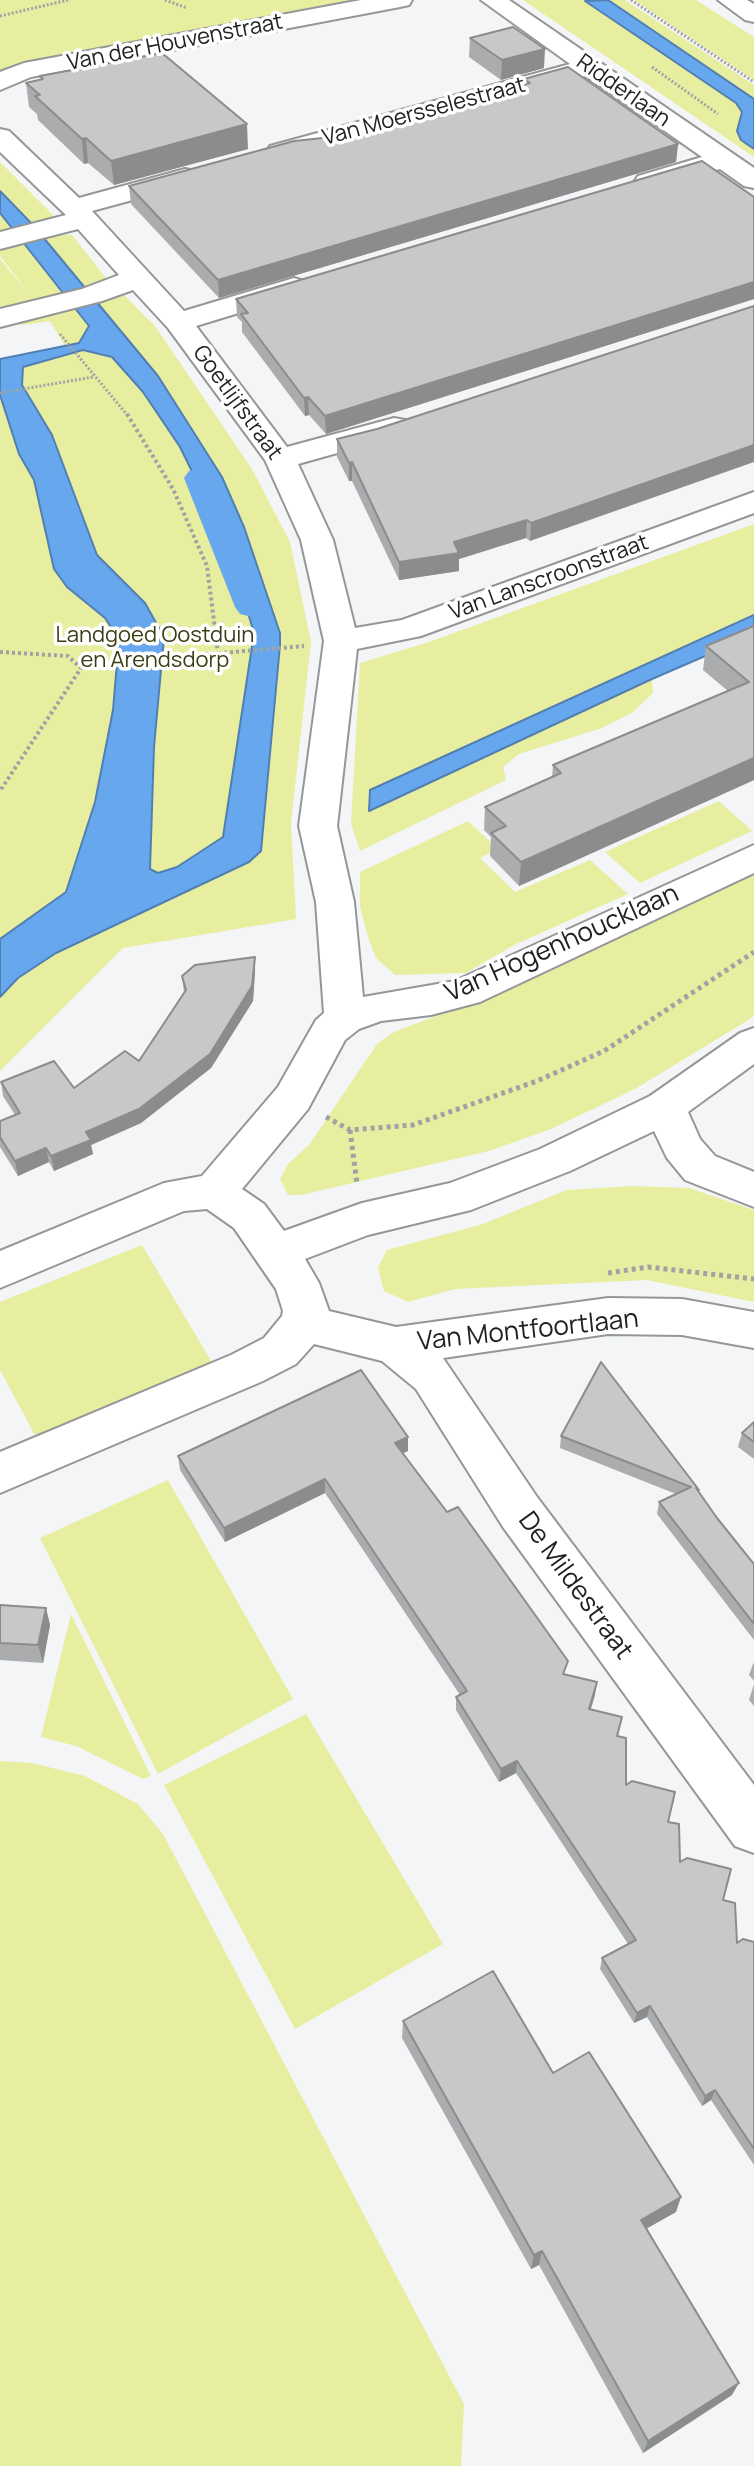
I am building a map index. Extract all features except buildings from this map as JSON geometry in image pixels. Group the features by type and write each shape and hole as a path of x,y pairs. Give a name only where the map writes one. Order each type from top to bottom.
{"street":[{"name":"Van der Houvenstraat","path":"0,82 24,71 400,0"},
{"name":"Ridderlaan","path":"493,0 754,180"},
{"path":"730,0 754,15"},
{"name":"Van Moersselestraat","path":"256,158 589,67"},
{"name":"Goetlijfstraat","path":"0,137 72,217 138,278 178,322 280,459 317,540 341,641 318,826 335,902 345,1019"},
{"path":"617,191 723,159"},
{"path":"7,239 210,171"},
{"path":"0,318 138,278"},
{"path":"178,322 314,281"},
{"path":"280,459 365,437 424,417"},
{"name":"Van Lanscroonstraat","path":"341,641 409,629 754,502"},
{"name":"Van Hogenhoucklaan","path":"345,1019 377,1007 431,1001 466,992 754,858"},
{"path":"214,1192 293,1098 330,1030 345,1019"},
{"path":"276,1252 362,1220 456,1198 555,1160 665,1107 754,1043"},
{"path":"665,1107 682,1147 700,1168 754,1190"},
{"path":"0,1270 179,1195 214,1192 249,1216 297,1283 306,1311 304,1323 280,1351 247,1368 0,1473"},
{"name":"Van Montfoortlaan","path":"304,1323 396,1346 608,1316 682,1317 754,1330"},
{"name":"De Mildestraat","path":"396,1346 432,1376 520,1512 754,1828"}],"path":[{"path":"0,16 68,0"},
{"path":"165,0 192,10"},
{"path":"631,0 754,82"},
{"path":"62,337 78,353 93,377 119,402 173,489 207,566 218,653"},
{"path":"0,393 93,377"},
{"path":"0,791 81,668 114,662 282,649"},
{"path":"0,652 68,656 81,668"},
{"path":"293,1098 350,1130 413,1125 537,1081 590,1057 754,952"},
{"path":"350,1130 362,1220"}],"green space":[{"path":"0,0 365,0 0,73"},
{"path":"523,0 586,0 736,103 742,112 741,140 754,149 754,157"},
{"path":"608,0 625,0 754,85 754,99"},
{"path":"634,0 696,0 754,37 754,80"},
{"path":"0,162 53,215 49,220 0,235"},
{"path":"72,235 109,282 85,288 43,239"},
{"name":"Landgoed Oostduin en Arendsdorp","path":"23,241 69,300 121,292 155,326 252,469 290,542 311,642 291,823 296,919 123,948 0,1071 0,359 65,346 50,321 23,325 0,317 0,259 32,298 0,256 0,246"},
{"path":"754,524 754,615 371,790 370,811 652,679 653,693 632,713 602,728 519,754 503,767 506,780 360,851 351,824 360,663 429,642"},
{"path":"719,801 752,831 640,883 605,852"},
{"path":"468,821 498,849 480,858 515,892 590,860 628,894 514,945 466,973 395,975 376,958 369,940 360,907 360,872"},
{"path":"754,867 754,1015 750,1019 635,1089 551,1129 489,1151 301,1195 288,1195 280,1179 288,1164 309,1145 377,1044 394,1032 483,998"},
{"path":"633,1186 689,1188 754,1210 754,1302 647,1280 455,1289 408,1302 384,1291 378,1268 387,1250 483,1224 566,1190"},
{"path":"142,1245 213,1364 37,1439 0,1370 0,1302"},
{"path":"168,1480 293,1699 158,1774 40,1538"},
{"path":"71,1614 151,1776 143,1779 76,1746 41,1737"},
{"path":"306,1714 443,1944 295,2029 164,1785"},
{"path":"0,1761 32,1763 85,1776 138,1804 163,1834 464,2404 461,2466 0,2466"}],"water":[{"path":"608,0 754,99 754,149 741,140 737,131 742,112 736,103 585,1"},
{"path":"0,191 33,225 158,376 222,477 244,527 280,633 280,645 261,851 249,862 56,953 18,978 0,997 0,939 66,892 95,802 113,710 119,639 105,618 67,587 54,569 34,480 19,454 0,395 0,359 79,343 89,326 0,213","holes":["83,350 112,357 143,392 180,447 227,543 254,633 223,837 177,867 158,873 150,869 154,747 164,637 145,603 97,555 52,435 22,385 23,367"]},
{"path":"754,615 754,635 369,811 370,790"}],"waterway":[{"path":"200,478 252,607"}]}
